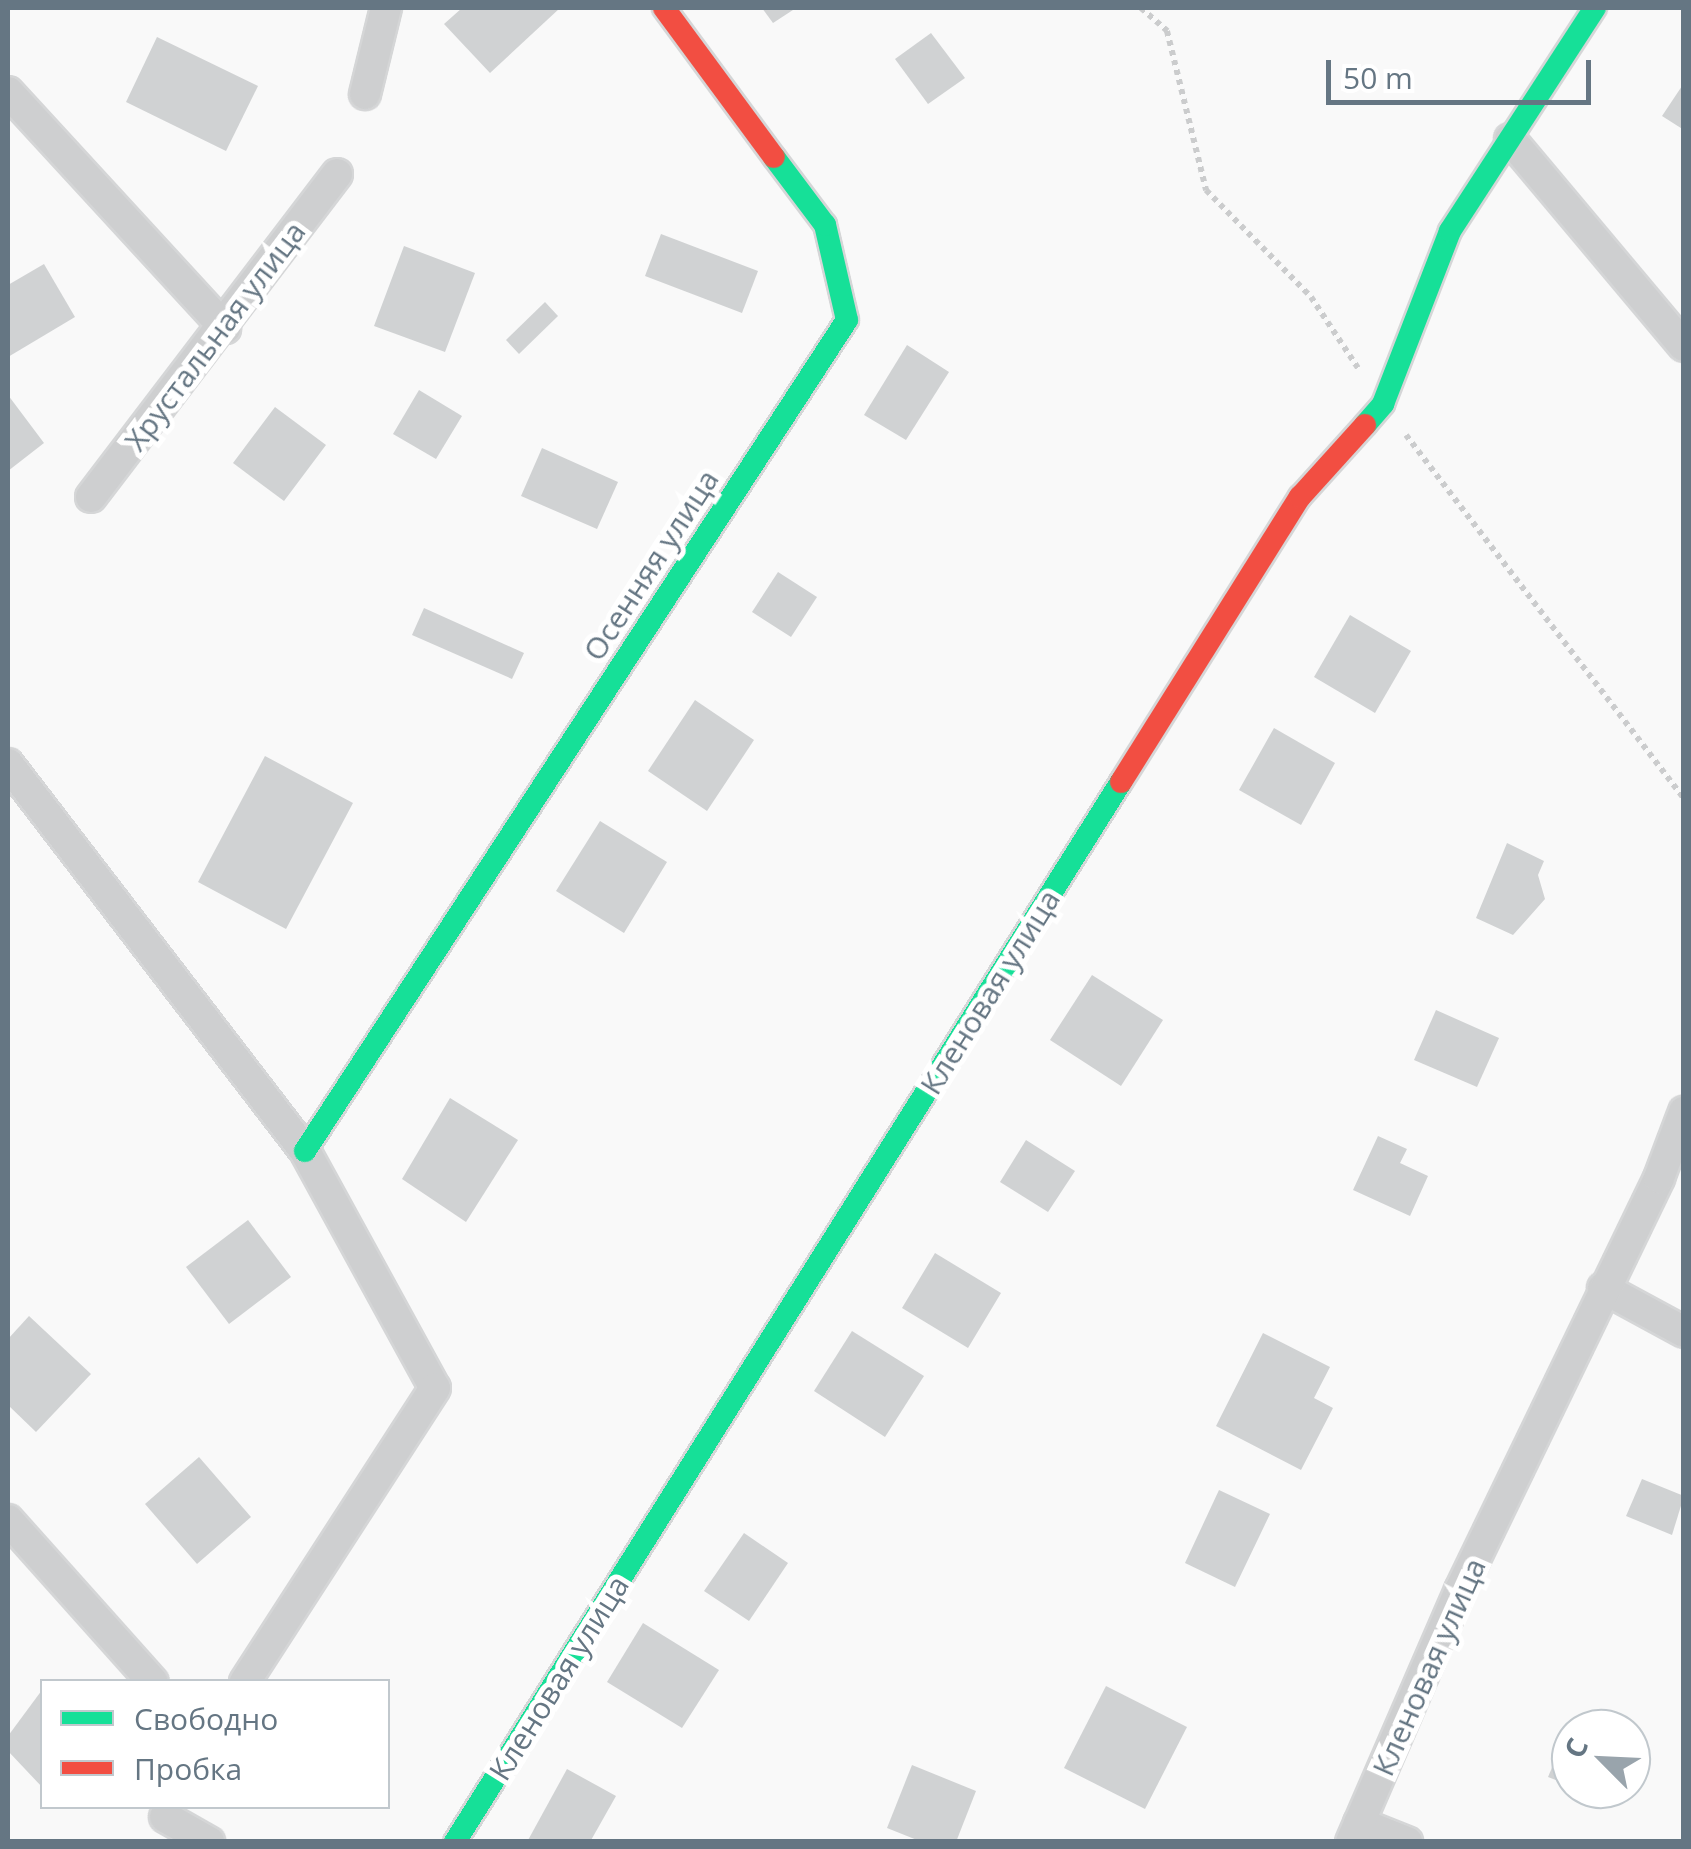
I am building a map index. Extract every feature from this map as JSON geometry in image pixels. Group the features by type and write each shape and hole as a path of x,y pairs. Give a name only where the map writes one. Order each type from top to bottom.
{"street":[{"path":"365,94 386,8"},
{"name":"Осенняя улица","path":"305,1151 847,320 826,226 664,8"},
{"name":"Кленовая улица","path":"455,1842 1300,497 1382,404 1450,231 1594,8"},
{"path":"8,92 225,328"},
{"path":"1510,138 1684,346"},
{"name":"Хрустальная улица","path":"91,497 225,328 337,174"},
{"path":"8,764 305,1151 435,1388 247,1679"},
{"name":"Кленовая улица","path":"1355,1832 1602,1288 1659,1178 1684,1112"},
{"path":"1602,1288 1684,1332"},
{"path":"8,1520 151,1679"},
{"path":"161,1822 209,1842"},
{"path":"1355,1832 1406,1842"}],"path":[{"path":"1141,8 1167,31 1206,190 1310,297 1382,404 1684,798"}],"building":[{"path":"462,8 560,8 490,73 444,24"},
{"path":"762,8 796,8 773,23"},
{"path":"931,33 965,78 928,104 895,59"},
{"path":"157,37 258,86 226,151 126,102"},
{"path":"1684,83 1684,130 1662,116"},
{"path":"661,234 758,271 742,313 645,276"},
{"path":"404,246 475,273 445,352 374,326"},
{"path":"44,264 75,317 8,357 8,285"},
{"path":"545,302 558,316 519,354 506,340"},
{"path":"907,345 949,372 906,440 864,415"},
{"path":"419,390 462,416 436,459 393,434"},
{"path":"8,395 44,443 8,471"},
{"path":"275,407 326,445 284,501 233,463"},
{"path":"542,448 618,482 597,529 521,496"},
{"path":"778,572 817,597 791,637 752,612"},
{"path":"424,608 524,653 512,679 412,635"},
{"path":"1350,615 1411,651 1375,713 1314,677"},
{"path":"695,700 754,740 707,811 648,771"},
{"path":"1274,728 1335,763 1301,825 1239,790"},
{"path":"265,756 353,803 286,929 198,882"},
{"path":"600,821 667,862 624,933 556,891"},
{"path":"1507,843 1544,861 1538,875 1545,899 1513,935 1476,918"},
{"path":"1092,975 1163,1020 1121,1086 1050,1040"},
{"path":"1436,1010 1499,1038 1477,1087 1414,1060"},
{"path":"450,1098 518,1140 466,1222 402,1179"},
{"path":"1378,1136 1407,1149 1400,1163 1428,1176 1410,1216 1353,1190"},
{"path":"1026,1140 1075,1171 1048,1212 1000,1182"},
{"path":"248,1220 291,1277 229,1324 186,1267"},
{"path":"935,1253 1001,1293 968,1348 902,1308"},
{"path":"29,1316 91,1374 36,1432 8,1405 8,1339"},
{"path":"852,1331 924,1376 885,1437 814,1391"},
{"path":"1263,1333 1330,1367 1314,1398 1333,1408 1301,1470 1216,1426"},
{"path":"199,1457 251,1517 197,1564 145,1504"},
{"path":"1642,1479 1684,1496 1672,1535 1626,1516"},
{"path":"1219,1490 1270,1514 1235,1587 1185,1563"},
{"path":"744,1533 788,1563 749,1621 704,1591"},
{"path":"643,1623 719,1670 682,1728 607,1682"},
{"path":"1106,1686 1187,1727 1145,1809 1064,1768"},
{"path":"40,1693 40,1785 8,1751 8,1736"},
{"path":"912,1765 976,1791 956,1842 922,1842 887,1828"},
{"path":"567,1769 616,1796 590,1842 527,1842"}],"traffic: fast":[{"path":"1365,425 1383,404 1450,231 1595,8"},
{"path":"305,1151 847,320 825,225 774,157"},
{"path":"455,1842 1121,782"}],"traffic: jam":[{"path":"664,8 774,157"},
{"path":"1121,782 1300,497 1365,425"}]}
